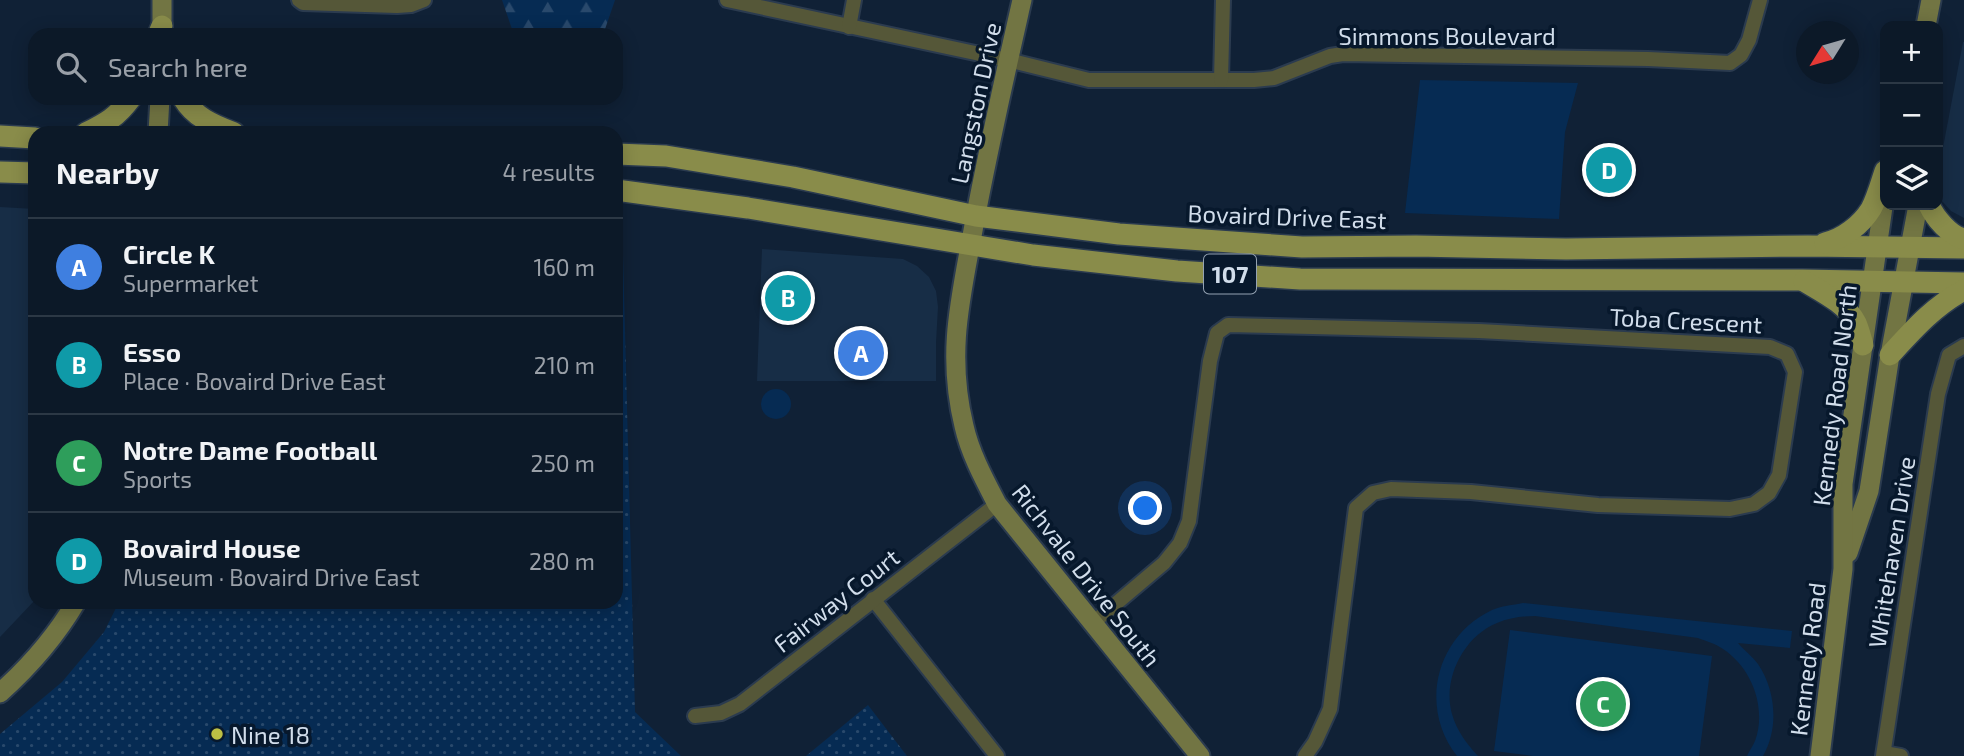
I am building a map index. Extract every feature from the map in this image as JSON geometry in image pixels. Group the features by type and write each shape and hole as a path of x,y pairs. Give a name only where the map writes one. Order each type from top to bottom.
{"main road":[{"path":"100,126 117,115 125,105"},
{"path":"187,105 198,116 216,126"},
{"path":"0,136 28,138"},
{"name":"Bovaird Drive East","path":"623,154 666,156 793,177 976,216 1119,234 1303,247 1964,248"},
{"path":"0,172 28,173"},
{"path":"1808,246 1838,240 1858,224 1871,209 1880,185"},
{"name":"107","path":"623,191 748,208 971,246 1177,271 1300,279 1964,283"},
{"path":"1932,210 1944,226 1958,238 1964,239"},
{"path":"1802,280 1827,295 1846,311 1855,321 1863,345"},
{"path":"1890,355 1926,316 1964,290"}],"street":[{"path":"162,0 162,28"},
{"path":"299,0 303,3 397,6 424,0"},
{"name":"Simmons Boulevard","path":"727,0 1089,80 1274,78 1330,56 1343,54 1730,62 1741,55 1749,40 1760,0"},
{"path":"849,27 854,0"},
{"name":"Langston Drive","path":"971,246 988,152 1022,0"},
{"path":"1221,80 1223,0"},
{"path":"1927,21 1931,0"},
{"path":"158,126 160,105"},
{"name":"Kennedy Road North","path":"1843,569 1843,484 1882,210"},
{"name":"Kennedy Road North","path":"1843,569 1869,491 1890,355 1917,210"},
{"name":"Richvale Drive South","path":"971,246 957,317 954,353 958,397 974,458 997,504 1200,756"},
{"name":"Toba Crescent","path":"1093,623 1164,563 1180,543 1189,521 1210,361 1217,333 1228,325 1479,331 1770,347 1787,354 1795,372 1779,475 1769,493 1754,504 1730,509 1598,505 1471,492 1391,489 1373,493 1363,500 1356,508 1330,709 1315,743 1305,756"},
{"name":"Whitehaven Drive","path":"1884,755 1938,394 1949,355 1964,346"},
{"name":"Fairway Court","path":"695,716 722,713 740,704 997,504"},
{"name":"Kennedy Road","path":"1820,756 1843,569"},
{"path":"873,599 998,756"},
{"path":"0,693 46,645 72,609"},
{"path":"1884,755 1901,756"}],"shaded area":[{"path":"1964,42 1964,218 1951,211 1943,202 1943,148"},
{"path":"0,207 28,209 28,607 0,637"},
{"path":"762,249 903,259 917,266 929,277 936,291 936,381 757,381"}],"green space":[{"path":"502,0 615,0 605,28 512,28"},
{"path":"1420,80 1578,83 1565,132 1559,219 1405,213"},
{"path":"623,255 635,712 681,756 0,756 0,734 62,682 104,632 116,609 623,609"},
{"path":"776,389 787,393 791,404 787,415 776,419 765,415 761,404 765,393"},
{"path":"1523,603 1792,631 1790,648 1738,643 1758,664 1772,698 1772,734 1763,756 1747,756 1758,728 1758,702 1754,690 1742,667 1720,647 1698,638 1535,616 1506,620 1485,629 1458,660 1450,687 1452,714 1462,736 1478,756 1457,756 1445,737 1438,717 1436,696 1446,655 1457,637 1473,622 1492,610"},
{"path":"1510,630 1712,656 1699,756 1533,756 1494,751"},
{"path":"868,705 907,756 806,756"}],"place":[{"name":"Bovaird House","path":"1609,170"},
{"name":"Esso","path":"788,298"},
{"name":"Circle K","path":"861,353"},
{"name":"Notre Dame Football","path":"1603,704"},
{"name":"Nine 18","path":"217,734"}]}
